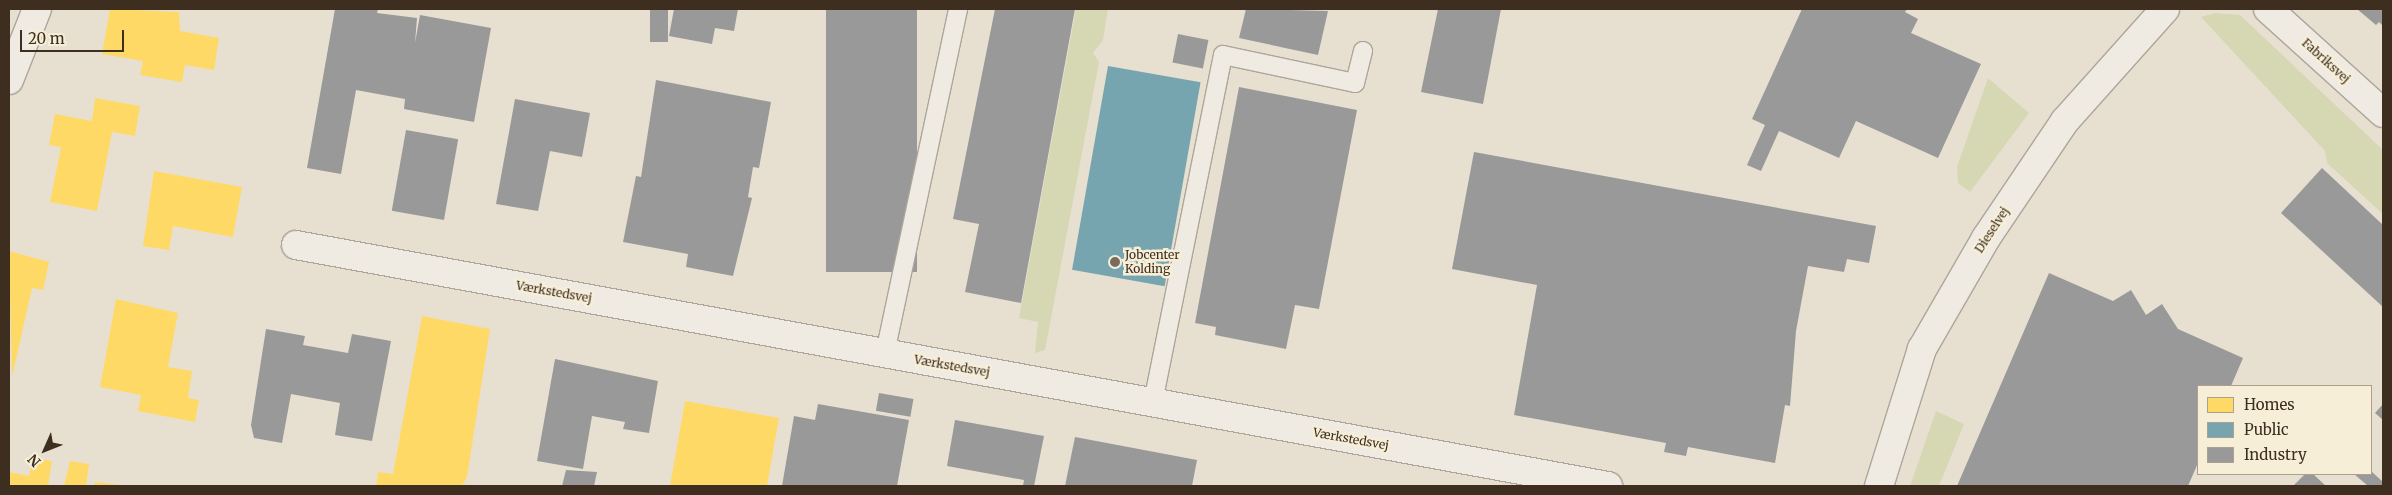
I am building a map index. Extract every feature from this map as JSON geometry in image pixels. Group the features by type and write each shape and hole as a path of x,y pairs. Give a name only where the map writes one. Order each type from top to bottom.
{"street":[{"path":"9,80 37,9"},
{"name":"Dieselvej","path":"1879,486 1922,349 1986,238 2065,121 2165,9"},
{"name":"Fabriksvej","path":"2268,9 2383,113"},
{"name":"Værkstedsvej","path":"296,245 1608,486"}],"lane":[{"path":"885,353 958,9"},
{"path":"1153,402 1224,55 1355,83 1363,51"}],"green space":[{"path":"1076,9 1108,9 1103,40 1093,53 1099,62 1045,350 1035,353 1038,322 1019,318"},
{"path":"2215,13 2240,15 2383,150 2383,214 2327,163 2325,151 2201,17"},
{"path":"1988,78 2029,113 1970,192 1958,183 1957,167"},
{"path":"1936,411 1964,424 1939,486 1910,486"}],"building: Homes":[{"path":"110,9 179,12 180,31 219,38 214,70 185,65 182,82 140,75 143,61 102,54"},
{"path":"95,98 140,106 135,136 112,132 97,211 50,202 61,147 49,145 55,114 92,121"},
{"path":"154,171 242,187 233,237 173,226 169,250 143,246"},
{"path":"9,251 49,262 43,290 32,288 12,377"},
{"path":"116,299 178,313 168,367 192,371 188,398 199,400 195,422 138,411 141,395 100,387"},
{"path":"422,316 490,329 467,477 462,486 376,486 378,472 393,474"},
{"path":"685,401 779,418 767,486 670,486"},
{"path":"33,458 52,461 48,486 9,486 9,472 29,476"},
{"path":"70,461 89,464 86,486 64,486"},
{"path":"95,482 121,485 121,486 94,486"}],"building: Public":[{"path":"1108,66 1201,82 1165,286 1072,270"}],"building: Industry":[{"path":"335,9 378,9 377,13 417,18 415,43 420,15 491,28 474,122 404,109 405,99 356,90 341,174 307,168"},
{"path":"650,9 668,9 668,42 650,42"},
{"path":"674,9 738,9 734,31 715,28 712,44 669,36"},
{"path":"826,9 917,9 917,272 826,272"},
{"path":"995,9 1075,9 1021,303 965,292 979,224 953,219"},
{"path":"1246,9 1328,11 1318,55 1239,38"},
{"path":"1438,9 1501,9 1483,104 1421,92"},
{"path":"1802,9 1907,9 1905,12 1918,19 1911,33 1981,64 1938,158 1856,121 1839,158 1779,131 1761,171 1747,165 1765,125 1752,119"},
{"path":"2357,9 2383,9 2383,26 2379,22 2376,25"},
{"path":"1178,34 1208,40 1203,68 1172,62"},
{"path":"656,80 771,102 759,168 753,167 748,197 752,198 733,276 686,267 688,254 623,242 636,176 641,177"},
{"path":"1239,87 1357,110 1319,309 1295,305 1286,349 1215,335 1216,327 1195,323"},
{"path":"515,99 590,113 582,157 550,151 538,211 496,204"},
{"path":"406,130 458,139 444,220 392,211"},
{"path":"1474,152 1876,226 1869,263 1847,259 1844,272 1808,266 1796,331 1790,406 1785,405 1775,463 1688,447 1686,456 1664,452 1666,443 1514,415 1537,285 1452,269"},
{"path":"2322,168 2383,225 2383,307 2281,213"},
{"path":"2049,273 2113,301 2131,290 2146,315 2162,304 2178,329 2243,358 2231,385 2197,385 2197,465 2188,486 1957,486"},
{"path":"266,329 305,336 303,345 348,353 352,334 391,341 372,441 335,435 340,403 291,394 282,443 254,438 251,425"},
{"path":"555,359 658,381 649,433 623,429 625,422 592,416 583,469 537,461"},
{"path":"879,393 913,399 910,417 876,411"},
{"path":"818,404 909,420 897,486 782,486 794,416 815,420"},
{"path":"2383,404 2383,420 2375,413"},
{"path":"955,420 1044,436 1034,486 1023,486 1024,480 947,466"},
{"path":"1075,437 1197,460 1192,486 1065,486"},
{"path":"566,470 597,472 594,486 562,486"},
{"path":"2372,472 2383,482 2383,486 2368,486 2355,475 2372,475"},
{"path":"2304,475 2314,475 2326,486 2293,486"}],"place":[{"name":"Jobcenter Kolding","path":"1115,262"}]}
